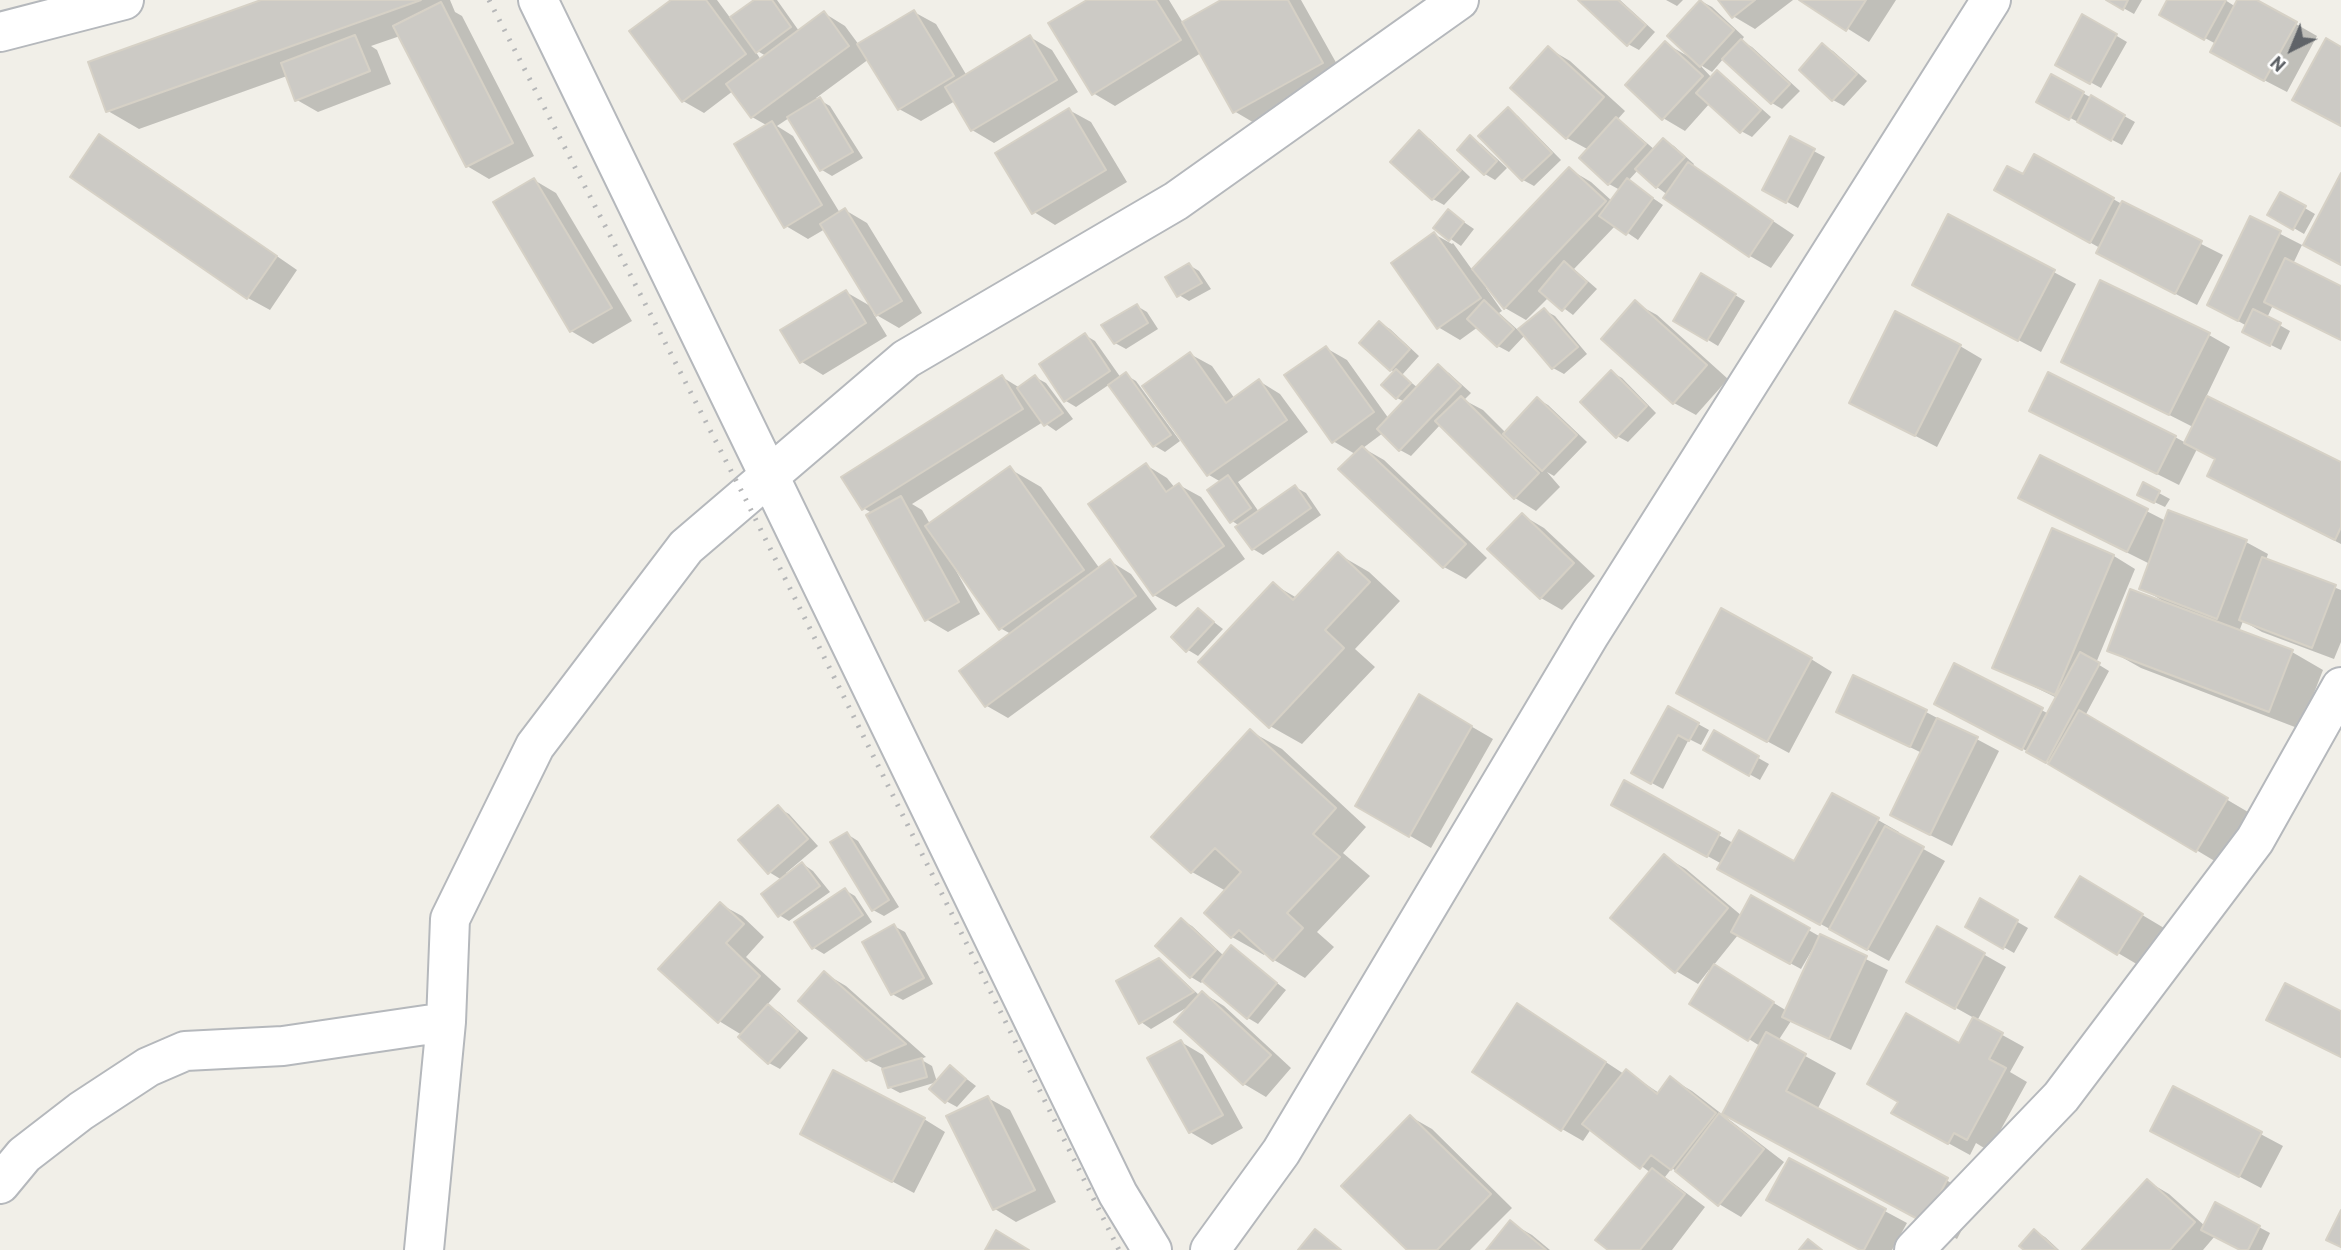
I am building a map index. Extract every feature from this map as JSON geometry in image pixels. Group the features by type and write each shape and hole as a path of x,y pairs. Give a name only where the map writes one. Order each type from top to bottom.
{"street":[{"path":"0,32 124,0"},
{"path":"538,0 1118,1194 1152,1250"},
{"path":"424,1250 446,1022 450,919 535,746 685,547 906,359 1176,201 1459,0"},
{"path":"1210,1250 1281,1152 1590,634 1991,0"},
{"path":"1914,1250 2061,1097 2087,1063 2255,840 2341,687"},
{"path":"0,1184 24,1155 80,1111 148,1067 185,1051 283,1046 446,1022"}],"building":[{"path":"261,0 421,0 106,112 88,62"},
{"path":"671,0 706,0 746,54 682,102 629,31"},
{"path":"754,0 772,0 791,27 756,53 730,17"},
{"path":"1087,0 1156,0 1181,40 1092,95 1048,23"},
{"path":"1221,0 1288,0 1323,63 1233,113 1182,22"},
{"path":"1578,0 1618,0 1646,25 1627,46"},
{"path":"1700,0 1734,30 1700,67 1667,36"},
{"path":"1718,0 1755,0 1732,18"},
{"path":"1799,0 1866,0 1846,31"},
{"path":"2106,0 2128,0 2123,10"},
{"path":"2167,0 2226,0 2204,40 2159,15"},
{"path":"2237,0 2257,0 2297,22 2264,81 2210,52"},
{"path":"441,2 513,143 466,167 393,26"},
{"path":"914,10 954,76 898,110 857,44"},
{"path":"824,11 849,46 751,118 726,84"},
{"path":"2082,14 2117,34 2090,84 2055,65"},
{"path":"355,35 370,71 295,101 281,63"},
{"path":"1030,35 1057,80 971,131 945,87"},
{"path":"2326,38 2341,47 2341,126 2292,100"},
{"path":"1741,39 1790,84 1771,104 1722,59"},
{"path":"1665,41 1703,76 1662,120 1625,85"},
{"path":"1822,43 1857,74 1832,101 1799,70"},
{"path":"1548,46 1604,97 1566,139 1510,88"},
{"path":"1717,70 1761,110 1740,133 1696,93"},
{"path":"2051,74 2084,92 2069,120 2036,102"},
{"path":"2091,95 2125,115 2111,141 2077,122"},
{"path":"820,97 853,152 820,171 787,117"},
{"path":"1508,107 1552,153 1522,181 1478,136"},
{"path":"1069,108 1106,170 1032,214 995,153"},
{"path":"1616,117 1646,144 1608,185 1579,158"},
{"path":"772,121 822,205 784,228 734,144"},
{"path":"1419,130 1461,170 1432,200 1390,162"},
{"path":"99,134 277,256 247,299 70,177"},
{"path":"1470,135 1497,161 1484,175 1457,150"},
{"path":"1790,136 1815,149 1786,203 1762,190"},
{"path":"1663,138 1685,157 1656,188 1635,169"},
{"path":"2034,154 2114,198 2090,243 1994,190 2007,166 2023,174"},
{"path":"1688,162 1773,221 1749,257 1663,198"},
{"path":"1569,167 1606,201 1504,309 1472,269"},
{"path":"2341,173 2341,265 2303,245"},
{"path":"534,178 612,308 570,332 493,202"},
{"path":"1627,178 1653,198 1626,235 1599,216"},
{"path":"2280,192 2306,206 2293,230 2267,215"},
{"path":"2122,201 2202,241 2175,294 2096,253"},
{"path":"845,208 902,301 876,316 820,224"},
{"path":"1448,209 1464,222 1449,241 1433,228"},
{"path":"1948,214 2055,270 2018,341 1912,285"},
{"path":"2250,216 2281,231 2238,321 2207,305"},
{"path":"1434,232 1481,298 1437,329 1391,263"},
{"path":"2285,258 2341,286 2341,340 2264,302"},
{"path":"1564,261 1587,282 1562,311 1539,291"},
{"path":"1189,263 1202,283 1177,297 1165,277"},
{"path":"1701,273 1736,294 1707,341 1673,321"},
{"path":"2100,280 2210,333 2169,415 2061,362"},
{"path":"846,290 866,323 800,363 780,330"},
{"path":"1484,300 1514,329 1497,347 1467,319"},
{"path":"1635,300 1707,365 1673,404 1601,339"},
{"path":"1137,304 1148,323 1114,344 1101,325"},
{"path":"1544,308 1578,347 1552,369 1518,329"},
{"path":"2253,309 2281,323 2270,346 2242,332"},
{"path":"1895,311 1961,345 1915,436 1849,403"},
{"path":"1379,321 1410,349 1390,371 1359,343"},
{"path":"1085,333 1110,371 1064,402 1039,364"},
{"path":"1326,346 1374,412 1332,443 1284,375"},
{"path":"1190,352 1226,403 1259,379 1287,420 1207,476 1142,386"},
{"path":"1438,364 1461,386 1399,451 1377,429"},
{"path":"1396,369 1411,383 1396,399 1381,385"},
{"path":"1611,370 1647,406 1616,438 1580,402"},
{"path":"1126,372 1171,435 1153,447 1108,385"},
{"path":"2048,372 2176,436 2157,474 2029,411"},
{"path":"1002,375 1023,409 862,510 841,477"},
{"path":"1035,375 1063,413 1044,426 1017,388"},
{"path":"1461,396 1539,473 1514,499 1435,421"},
{"path":"2207,396 2341,462 2341,527 2335,540 2207,476 2215,459 2184,443"},
{"path":"1537,397 1577,435 1542,471 1503,434"},
{"path":"1362,446 1466,544 1443,568 1338,469"},
{"path":"2040,455 2148,509 2127,552 2018,498"},
{"path":"1146,463 1166,492 1179,483 1224,546 1153,596 1088,504"},
{"path":"1010,466 1084,570 999,630 925,526"},
{"path":"1228,475 1251,508 1230,523 1207,490"},
{"path":"2143,482 2160,491 2154,503 2137,495"},
{"path":"1295,485 1311,508 1252,550 1235,527"},
{"path":"901,496 959,602 925,621 866,515"},
{"path":"2168,510 2247,540 2217,619 2139,589"},
{"path":"1522,513 1574,563 1540,599 1487,549"},
{"path":"2052,528 2114,555 2055,695 1992,668"},
{"path":"1338,552 1370,582 1325,630 1344,648 1269,728 1198,662 1273,582 1293,600"},
{"path":"2262,557 2336,585 2312,648 2239,620"},
{"path":"1110,559 1136,596 985,707 959,671"},
{"path":"2130,589 2293,650 2269,712 2107,651"},
{"path":"1198,608 1214,622 1186,652 1171,637"},
{"path":"1721,608 1812,658 1767,742 1676,693"},
{"path":"2080,652 2100,663 2046,763 2026,752"},
{"path":"1954,663 2043,708 2022,750 1934,704"},
{"path":"1853,675 1927,710 1910,747 1836,712"},
{"path":"1419,694 1472,726 1409,837 1355,806"},
{"path":"1668,706 1699,723 1689,741 1678,735 1651,784 1631,773"},
{"path":"2079,710 2228,798 2196,852 2048,764"},
{"path":"1937,718 1978,737 1930,835 1890,815"},
{"path":"1250,729 1336,808 1313,834 1340,857 1287,913 1303,928 1273,961 1239,930 1231,938 1204,913 1241,872 1215,848 1191,873 1151,837"},
{"path":"1714,730 1759,756 1749,776 1703,750"},
{"path":"1624,780 1720,833 1707,857 1611,805"},
{"path":"1832,793 1879,818 1820,925 1717,869 1739,830 1794,861"},
{"path":"778,805 808,839 768,874 738,840"},
{"path":"1885,826 1924,847 1867,950 1829,929"},
{"path":"847,832 889,900 872,911 830,842"},
{"path":"1664,854 1728,908 1675,973 1610,918"},
{"path":"802,862 820,886 778,917 761,894"},
{"path":"2080,876 2143,914 2117,955 2055,917"},
{"path":"845,888 863,915 812,949 794,922"},
{"path":"1751,895 1810,928 1790,964 1731,932"},
{"path":"1980,898 2018,920 2003,949 1965,927"},
{"path":"720,902 744,924 726,943 760,976 718,1023 658,969"},
{"path":"1181,918 1216,950 1190,978 1155,946"},
{"path":"894,924 924,978 891,995 862,942"},
{"path":"1937,926 1985,953 1955,1009 1906,982"},
{"path":"1820,934 1867,956 1829,1039 1782,1017"},
{"path":"1231,945 1277,983 1247,1019 1202,981"},
{"path":"1159,958 1194,992 1139,1024 1116,981"},
{"path":"1714,964 1774,1002 1748,1041 1689,1004"},
{"path":"824,971 906,1044 866,1061 798,1001"},
{"path":"2285,983 2341,1011 2341,1057 2266,1020"},
{"path":"1202,991 1271,1055 1243,1085 1174,1022"},
{"path":"1517,1003 1606,1062 1561,1131 1472,1072"},
{"path":"768,1004 798,1031 768,1064 738,1037"},
{"path":"1906,1013 1959,1043 1973,1017 2003,1033 1989,1059 2006,1068 1967,1140 1954,1133 1948,1144 1891,1113 1898,1102 1867,1084"},
{"path":"1766,1032 1806,1054 1786,1091 1948,1178 1925,1223 1722,1114"},
{"path":"1181,1040 1223,1115 1189,1133 1147,1058"},
{"path":"922,1058 927,1077 888,1088 882,1069"},
{"path":"950,1065 966,1079 945,1103 929,1089"},
{"path":"1626,1069 1657,1094 1670,1076 1716,1113 1671,1170 1651,1155 1640,1169 1582,1124"},
{"path":"833,1070 925,1118 892,1182 800,1134"},
{"path":"2173,1086 2262,1132 2239,1177 2150,1131"},
{"path":"988,1096 1035,1190 993,1210 946,1116"},
{"path":"1719,1113 1764,1149 1718,1206 1675,1171"},
{"path":"1410,1115 1491,1194 1437,1250 1407,1250 1341,1186"},
{"path":"1789,1158 1886,1209 1864,1250 1766,1200"},
{"path":"1652,1168 1685,1194 1640,1250 1608,1250 1595,1240"},
{"path":"2147,1179 2195,1222 2170,1250 2082,1250"},
{"path":"2215,1202 2260,1226 2248,1250 2240,1250 2201,1230"},
{"path":"2341,1210 2341,1247 2326,1240"},
{"path":"1510,1220 1546,1250 1486,1250"},
{"path":"1315,1229 1341,1250 1298,1250"},
{"path":"2034,1229 2057,1250 2024,1250 2019,1246"},
{"path":"996,1230 1029,1250 985,1250"},
{"path":"1808,1239 1822,1250 1799,1250"}],"railway":[{"path":"489,0 745,498 1119,1250"}]}
